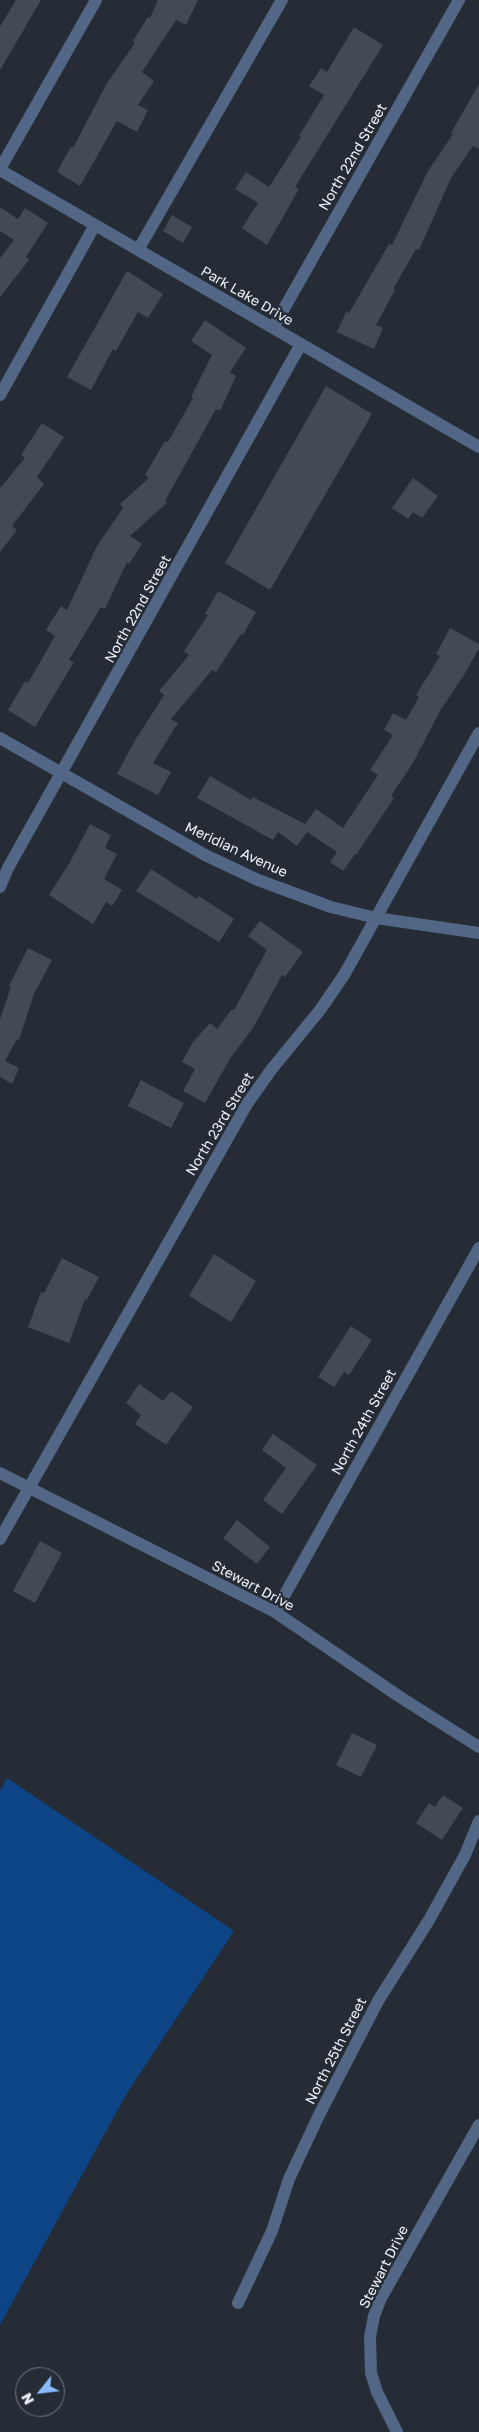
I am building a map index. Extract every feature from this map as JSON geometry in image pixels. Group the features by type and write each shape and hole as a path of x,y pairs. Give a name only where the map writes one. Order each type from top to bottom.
{"street":[{"path":"0,169 96,0"},
{"path":"138,250 282,0"},
{"name":"North 22nd Street","path":"273,328 459,0"},
{"name":"Park Lake Drive","path":"0,169 479,447"},
{"path":"0,395 95,225"},
{"name":"North 22nd Street","path":"0,887 8,868 301,344"},
{"name":"North 23rd Street","path":"0,1539 247,1104 271,1070 320,1010 344,975 479,733"},
{"name":"Meridian Avenue","path":"0,738 205,855 258,880 331,907 376,918 479,933"},
{"name":"North 24th Street","path":"275,1612 479,1248"},
{"name":"Stewart Drive","path":"0,1473 275,1612 400,1697 479,1747"},
{"name":"North 25th Street","path":"238,2303 272,2231 289,2179 319,2115 378,2001 429,1920 465,1855 479,1821"},
{"name":"Stewart Drive","path":"397,2432 377,2392 371,2373 370,2337 374,2316 381,2298 479,2125"}],"shaded area":[{"path":"7,1778 234,1931 127,2093 0,2325 0,1791"}],"building":[{"path":"16,0 41,0 0,70 0,27"},
{"path":"158,0 198,0 186,25 176,20 142,72 154,81 138,105 148,110 137,132 117,121 80,186 57,172 71,147 73,148 107,83 135,43 133,41 148,17 150,18"},
{"path":"354,27 383,45 295,187 299,189 267,245 242,228 258,203 235,189 246,172 269,187 301,137 299,136 324,95 309,86 321,68 327,72"},
{"path":"479,84 479,149 473,146 451,178 419,250 416,249 393,289 395,290 376,325 383,328 374,349 337,332 346,312 349,313 389,244 392,245 428,171 453,134 451,133"},
{"path":"0,207 18,219 25,208 48,223 26,257 29,260 0,297 0,258 14,240 0,231"},
{"path":"172,215 192,227 183,243 163,231"},
{"path":"127,271 163,294 148,318 138,312 116,351 113,349 91,390 67,377"},
{"path":"205,320 246,348 230,372 236,376 220,411 216,409 165,501 167,503 130,536 142,544 129,564 127,562 105,609 101,607 69,660 74,662 35,727 8,710 25,681 28,683 55,636 46,630 61,606 67,610 97,546 123,508 120,504 149,478 145,475 165,441 168,442 193,398 191,397 212,355 191,341"},
{"path":"326,386 372,414 270,590 225,563"},
{"path":"42,423 64,437 37,477 44,484 12,526 17,530 0,552 0,488 25,458 21,455"},
{"path":"413,478 438,496 422,518 413,512 408,519 392,508"},
{"path":"218,591 256,612 243,635 241,634 216,672 212,670 171,719 178,723 153,763 171,772 158,795 117,774 134,742 164,695 159,691 189,655 184,651 208,615 205,614"},
{"path":"450,628 479,644 479,648 440,711 413,763 391,796 394,798 343,871 330,862 337,852 307,832 297,846 278,832 273,840 197,798 210,776 251,800 253,797 305,824 316,809 343,828 378,775 370,770 393,735 384,730 393,713 406,720 419,697 416,695 440,656 436,654"},
{"path":"90,824 111,835 105,848 117,854 104,879 122,890 112,906 106,902 93,924 49,895 70,862"},
{"path":"151,869 197,899 199,896 234,919 219,942 136,891"},
{"path":"260,921 303,952 285,977 282,975 253,1028 231,1057 205,1103 183,1091 195,1069 182,1062 193,1042 210,1023 217,1029 232,1009 234,1010 267,950 248,936"},
{"path":"28,948 52,960 34,994 19,1040 17,1039 5,1061 19,1068 12,1084 0,1077 0,1019 11,987 9,986"},
{"path":"141,1080 184,1103 171,1128 128,1106"},
{"path":"214,1254 256,1281 231,1322 189,1296"},
{"path":"62,1258 99,1277 87,1300 85,1299 69,1343 28,1327 41,1292 44,1293"},
{"path":"351,1326 372,1340 349,1375 344,1372 334,1387 318,1377"},
{"path":"139,1384 163,1401 171,1391 193,1407 166,1445 135,1424 141,1415 126,1403"},
{"path":"273,1434 317,1465 282,1514 263,1500 286,1468 262,1450"},
{"path":"237,1520 270,1547 257,1564 223,1538"},
{"path":"40,1541 62,1553 35,1603 13,1591"},
{"path":"352,1733 377,1745 361,1777 336,1765"},
{"path":"443,1795 463,1808 442,1840 416,1823 429,1803 435,1807"}]}
